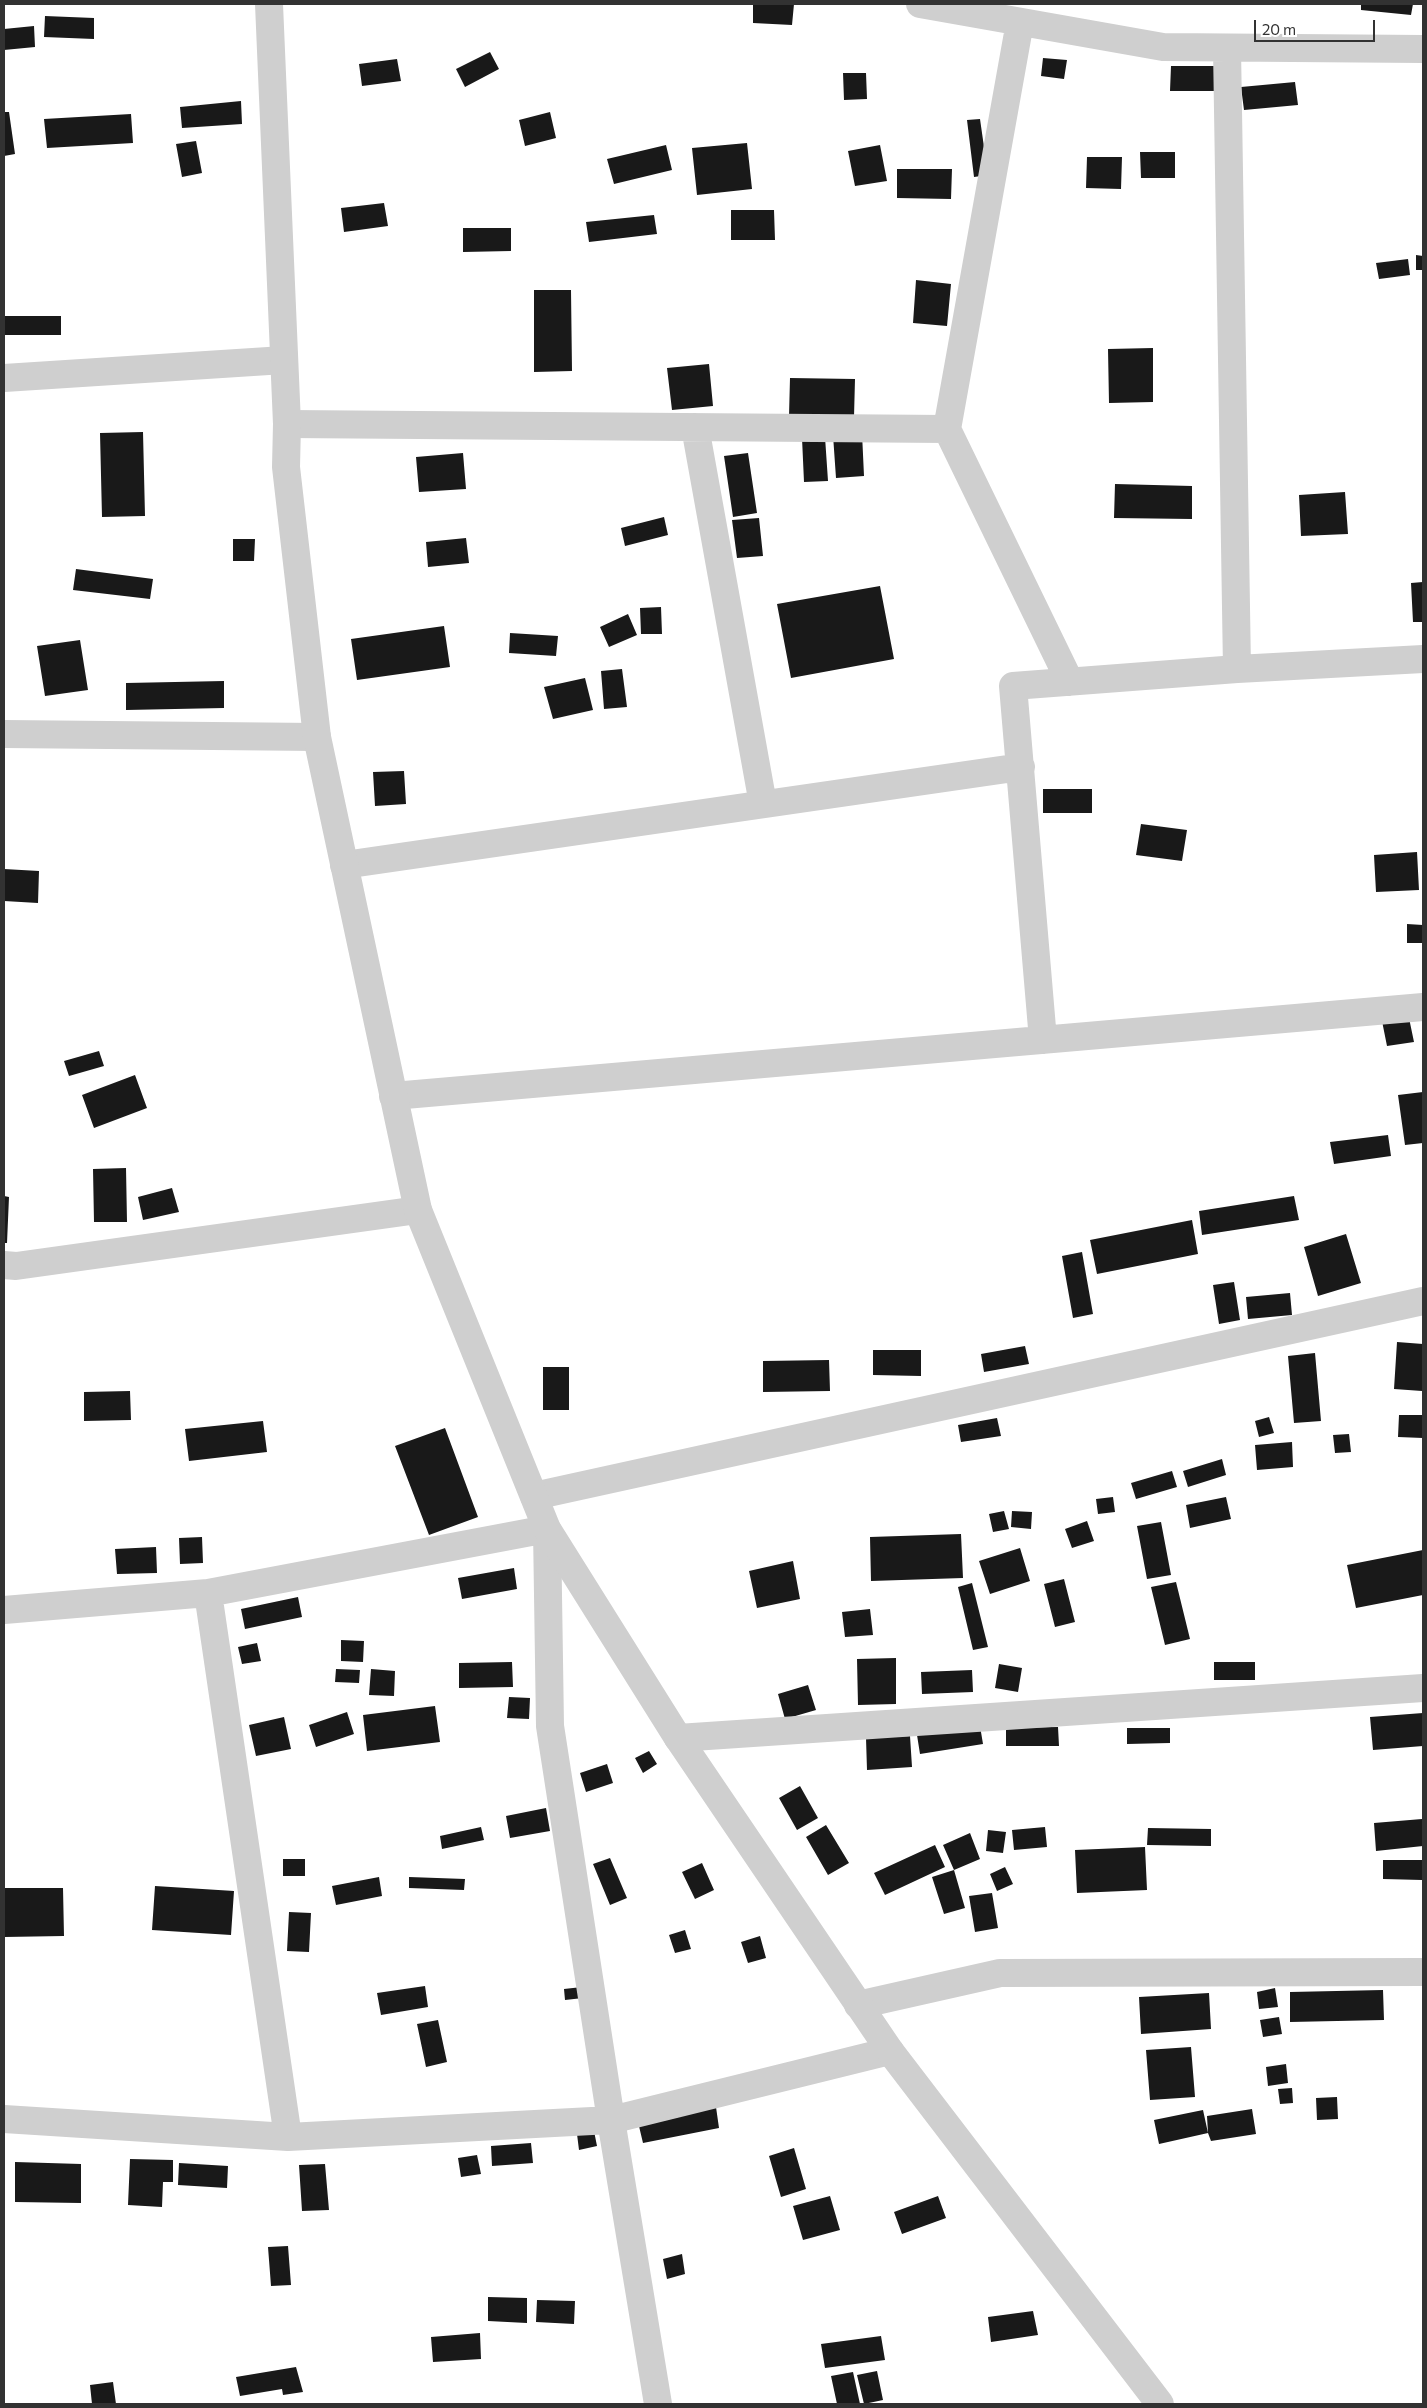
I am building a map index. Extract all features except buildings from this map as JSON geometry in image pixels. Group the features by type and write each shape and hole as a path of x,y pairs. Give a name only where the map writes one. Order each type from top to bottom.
{"street":[{"path":"269,4 287,424 286,467 317,737 418,1210 548,1529 678,1738 890,2051 1160,2404"},
{"path":"920,4 1163,47 1423,49"},
{"path":"1020,22 947,429 1070,682"},
{"path":"1227,48 1237,669"},
{"path":"4,378 284,360"},
{"path":"287,424 947,429"},
{"path":"695,427 763,804"},
{"path":"1043,1040 1014,686 1237,669 1423,659"},
{"path":"4,734 317,737"},
{"path":"344,865 1021,767"},
{"path":"393,1096 1423,1007"},
{"path":"4,1265 16,1266 418,1210"},
{"path":"534,1496 1423,1301"},
{"path":"4,1610 208,1593 548,1529"},
{"path":"548,1529 550,1726 611,2120 658,2404"},
{"path":"208,1593 288,2137"},
{"path":"678,1738 1423,1688"},
{"path":"858,2005 1000,1973 1423,1972"},
{"path":"4,2119 288,2137 611,2120 890,2051"}]}
